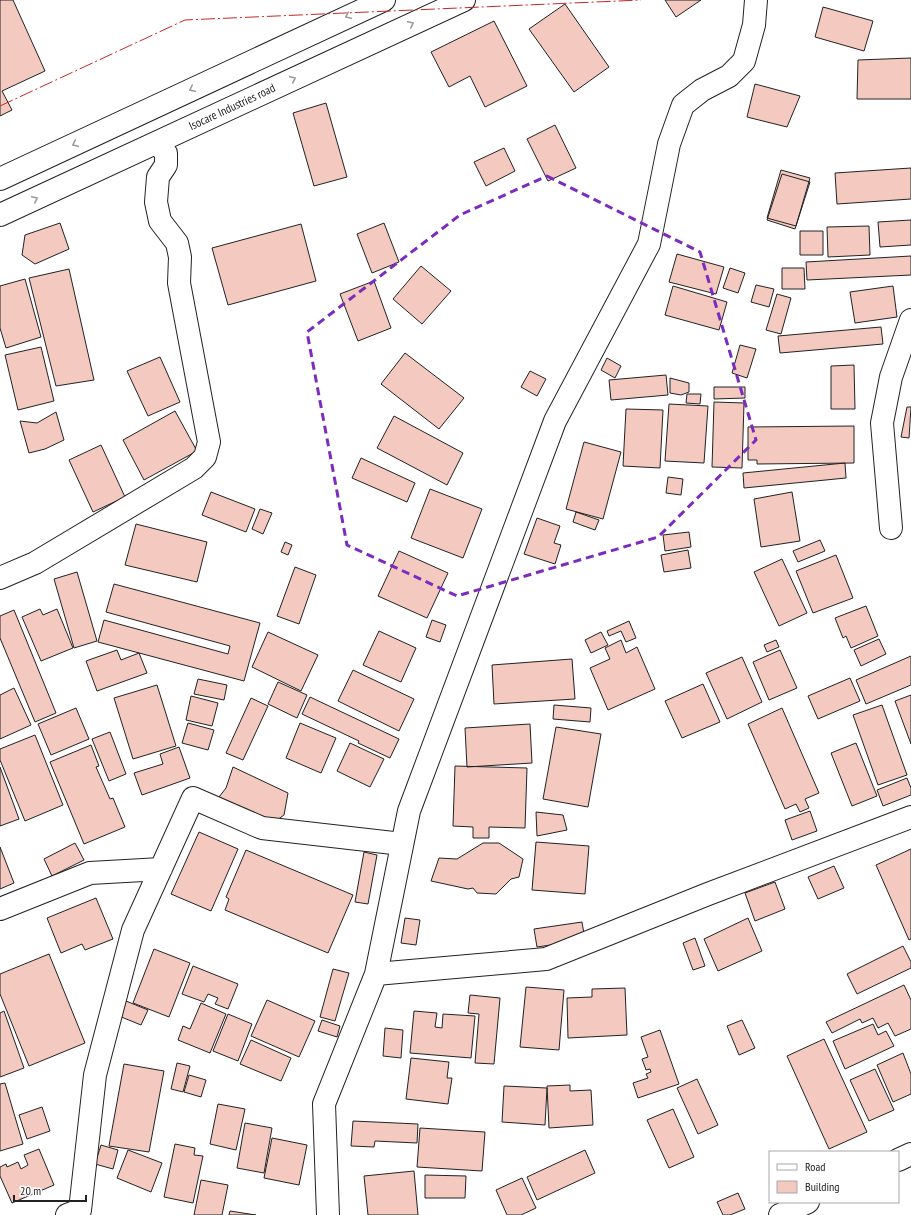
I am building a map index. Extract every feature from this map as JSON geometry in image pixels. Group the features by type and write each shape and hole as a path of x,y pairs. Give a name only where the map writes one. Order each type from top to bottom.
{"street":[{"path":"0,180 384,0"},
{"name":"Isocare Industries road","path":"0,215 464,0"},
{"path":"328,1215 324,1104 376,974 409,811 555,421 649,244 669,144 683,105 702,90 729,76 744,61 754,25 756,0"},
{"path":"217,77 234,106"},
{"path":"0,578 35,563 194,468 205,456 209,442 179,283 180,257 177,243 160,221 156,202 158,177 166,165 166,153 157,143"},
{"path":"891,528 882,423 891,378 910,324"},
{"path":"67,1215 80,1210 94,1075 133,930 194,798 262,828 402,844"},
{"path":"376,974 546,959 708,894 911,817"},
{"path":"0,909 90,872 161,870"},
{"path":"899,1160 911,1154"},
{"path":"780,1215 806,1203"}],"highlighted area":[{"path":"547,176 700,252 756,440 658,537 457,596 347,545 307,332 460,215"}],"building":[{"path":"0,0 13,0 45,71 2,91 12,110 0,116"},
{"path":"665,0 701,0 676,17"},
{"path":"565,4 609,67 574,92 529,29"},
{"path":"823,7 873,21 864,51 815,37"},
{"path":"494,21 527,86 485,107 470,76 449,87 431,52"},
{"path":"911,58 911,99 857,99 858,60"},
{"path":"755,84 800,96 787,127 747,117"},
{"path":"326,103 347,177 314,186 293,113"},
{"path":"555,125 576,168 548,181 527,139"},
{"path":"504,148 515,171 486,186 474,162"},
{"path":"911,168 911,199 837,204 835,173"},
{"path":"781,170 810,178 796,226 767,218"},
{"path":"782,174 810,182 795,229 767,220"},
{"path":"911,220 911,245 880,247 878,222"},
{"path":"60,223 69,249 35,264 22,255 25,235"},
{"path":"384,223 399,262 372,273 357,234"},
{"path":"301,224 316,281 228,305 212,248"},
{"path":"869,226 870,255 828,257 827,227"},
{"path":"800,231 823,231 823,255 800,255"},
{"path":"677,254 724,267 716,294 669,282"},
{"path":"911,256 911,275 807,280 806,262"},
{"path":"421,266 451,291 422,324 393,299"},
{"path":"730,268 745,273 738,293 723,288"},
{"path":"782,268 804,268 805,289 782,289"},
{"path":"69,269 94,380 56,386 29,278"},
{"path":"25,279 41,337 6,348 0,328 0,286"},
{"path":"374,281 391,328 358,341 340,294"},
{"path":"756,285 774,289 769,307 751,302"},
{"path":"673,286 727,302 719,330 665,315"},
{"path":"893,286 897,317 855,323 850,292"},
{"path":"777,294 791,298 781,334 766,330"},
{"path":"881,327 883,344 780,353 778,336"},
{"path":"740,345 756,349 747,378 732,373"},
{"path":"41,347 54,401 18,410 5,355"},
{"path":"405,353 464,398 439,429 381,384"},
{"path":"160,357 180,402 148,416 127,371"},
{"path":"607,358 621,366 615,378 601,370"},
{"path":"854,365 855,409 831,409 831,366"},
{"path":"530,371 546,379 537,396 521,387"},
{"path":"666,375 668,395 611,400 609,380"},
{"path":"670,378 689,383 689,392 681,395 670,393"},
{"path":"714,387 745,387 745,398 714,399"},
{"path":"687,394 701,394 700,404 686,403"},
{"path":"714,402 744,403 742,468 712,467"},
{"path":"669,404 708,406 704,463 665,461"},
{"path":"907,407 911,407 909,438 901,437"},
{"path":"626,409 663,410 660,468 623,466"},
{"path":"175,411 197,451 144,480 123,440"},
{"path":"56,412 64,440 45,449 29,453 20,421 37,423"},
{"path":"394,416 463,453 447,485 377,448"},
{"path":"854,426 854,463 757,464 757,460 748,460 748,427"},
{"path":"584,442 621,452 603,519 566,509"},
{"path":"101,445 125,497 93,512 69,460"},
{"path":"361,458 415,483 407,502 352,478"},
{"path":"845,463 846,478 744,488 743,473"},
{"path":"668,477 683,479 681,495 666,493"},
{"path":"430,489 482,509 463,558 411,538"},
{"path":"211,492 255,509 246,532 202,515"},
{"path":"792,492 800,541 761,547 754,499"},
{"path":"260,509 272,513 263,534 252,529"},
{"path":"576,512 599,520 595,530 573,522"},
{"path":"537,518 560,526 554,543 561,545 555,564 524,554"},
{"path":"136,524 207,542 197,582 125,565"},
{"path":"689,532 691,547 665,551 663,535"},
{"path":"820,540 825,551 798,562 793,551"},
{"path":"285,542 292,545 288,555 281,552"},
{"path":"688,550 691,568 664,572 661,555"},
{"path":"399,551 448,573 427,618 378,596"},
{"path":"836,555 853,598 813,613 796,571"},
{"path":"782,559 807,613 779,626 754,572"},
{"path":"295,567 316,575 299,624 277,616"},
{"path":"77,572 97,641 74,648 54,579"},
{"path":"114,584 260,623 244,681 98,642 104,620 228,654 230,646 106,612"},
{"path":"866,606 878,636 851,648 846,636 843,638 835,618"},
{"path":"40,609 43,615 57,609 73,648 41,661 22,617"},
{"path":"14,610 56,713 35,722 0,638 0,616"},
{"path":"432,620 446,625 440,642 426,637"},
{"path":"629,621 636,638 626,642 621,631 609,636 607,631"},
{"path":"379,631 416,648 401,682 363,665"},
{"path":"268,632 318,655 301,691 252,667"},
{"path":"601,632 608,645 591,653 585,640"},
{"path":"879,639 886,654 861,666 854,650"},
{"path":"621,640 626,653 637,647 655,689 608,710 590,668 610,659 605,648"},
{"path":"776,640 779,647 767,652 764,645"},
{"path":"117,650 121,660 139,653 147,673 97,691 86,661"},
{"path":"780,650 797,688 769,700 753,662"},
{"path":"911,656 911,685 866,704 856,680"},
{"path":"742,657 762,702 727,719 706,673"},
{"path":"572,659 575,699 494,704 492,665"},
{"path":"353,670 414,699 399,731 338,701"},
{"path":"850,678 860,701 818,719 808,696"},
{"path":"198,679 227,685 224,700 194,694"},
{"path":"278,682 307,695 297,718 268,704"},
{"path":"703,684 720,722 682,738 665,701"},
{"path":"157,685 176,746 133,759 114,698"},
{"path":"14,688 31,725 0,739 0,695"},
{"path":"911,695 911,744 895,701"},
{"path":"191,696 218,703 212,726 186,720"},
{"path":"310,697 399,739 390,758 358,743 359,741 302,714"},
{"path":"251,698 268,706 243,760 226,753"},
{"path":"554,705 591,708 590,722 553,719"},
{"path":"882,705 907,775 878,785 853,715"},
{"path":"76,708 89,739 51,755 38,724"},
{"path":"782,708 819,793 805,799 809,808 800,812 796,804 785,809 748,724"},
{"path":"188,723 214,730 208,750 182,743"},
{"path":"300,723 336,738 321,773 286,758"},
{"path":"530,724 532,763 467,767 465,728"},
{"path":"556,727 601,734 588,807 543,799"},
{"path":"110,732 126,774 109,781 92,739"},
{"path":"35,735 63,805 25,821 0,760 0,749"},
{"path":"350,743 384,759 370,787 337,771"},
{"path":"856,743 877,796 852,806 831,753"},
{"path":"91,745 99,766 96,767 110,799 113,798 125,827 84,844 50,762"},
{"path":"179,747 190,778 142,795 134,773 163,764 160,754"},
{"path":"455,766 527,768 525,828 489,827 489,838 473,838 473,827 453,826"},
{"path":"0,767 19,819 0,826"},
{"path":"233,767 288,793 284,815 273,823 219,797 226,788"},
{"path":"907,778 911,788 911,795 883,806 877,790"},
{"path":"810,811 817,831 792,840 785,820"},
{"path":"536,812 563,815 567,830 537,836"},
{"path":"199,832 238,849 211,911 171,894"},
{"path":"536,842 589,846 585,894 532,890"},
{"path":"75,843 84,860 52,876 44,859"},
{"path":"483,843 499,843 523,859 519,877 511,879 496,894 477,893 473,888 468,889 431,881 439,858 457,859"},
{"path":"0,847 14,883 0,889"},
{"path":"911,849 911,939 909,940 876,865"},
{"path":"246,850 353,895 328,953 225,910 229,899 226,897"},
{"path":"364,852 377,855 368,904 355,902"},
{"path":"834,866 844,888 818,899 808,877"},
{"path":"775,882 785,909 755,921 745,893"},
{"path":"96,898 113,939 85,950 82,944 61,953 47,918"},
{"path":"405,918 420,920 416,945 401,943"},
{"path":"748,918 762,951 718,971 704,939"},
{"path":"582,922 585,940 537,947 534,929"},
{"path":"695,938 705,966 693,970 683,943"},
{"path":"903,946 911,962 911,968 857,994 847,974"},
{"path":"154,949 190,963 169,1017 133,1003"},
{"path":"49,954 85,1043 29,1066 0,994 0,974"},
{"path":"193,966 238,984 228,1009 215,1004 218,998 208,994 204,1002 182,994"},
{"path":"333,969 349,973 335,1021 320,1017"},
{"path":"904,985 911,1000 911,1029 895,1036 888,1023 878,1028 873,1018 862,1023 860,1019 832,1033 826,1022"},
{"path":"526,987 564,990 559,1050 520,1047"},
{"path":"625,988 627,1035 568,1038 567,998 592,997 592,989"},
{"path":"470,995 500,998 494,1064 475,1063 479,1014 468,1013"},
{"path":"267,1000 315,1021 299,1057 251,1036"},
{"path":"126,1001 148,1010 141,1025 119,1016"},
{"path":"201,1003 226,1014 210,1053 178,1040 183,1026 190,1029"},
{"path":"4,1011 24,1068 0,1077 0,1013"},
{"path":"414,1011 437,1013 435,1027 442,1028 443,1014 475,1016 471,1058 410,1053"},
{"path":"228,1014 252,1024 238,1061 213,1051"},
{"path":"322,1020 340,1026 337,1037 318,1031"},
{"path":"742,1020 755,1048 739,1055 727,1026"},
{"path":"873,1024 878,1035 886,1031 894,1046 845,1069 833,1041"},
{"path":"385,1028 403,1030 401,1058 383,1056"},
{"path":"660,1030 679,1084 638,1098 633,1083 648,1078 646,1074 651,1072 650,1069 646,1070 642,1059 648,1057 641,1037"},
{"path":"824,1039 867,1132 829,1149 787,1056"},
{"path":"251,1040 291,1058 281,1081 240,1064"},
{"path":"903,1053 911,1074 911,1094 893,1102 877,1065"},
{"path":"411,1058 449,1062 447,1078 452,1078 448,1104 406,1099"},
{"path":"177,1063 190,1066 183,1092 171,1089"},
{"path":"124,1064 164,1071 149,1152 109,1146"},
{"path":"875,1069 894,1110 869,1121 850,1080"},
{"path":"189,1075 206,1080 201,1097 184,1092"},
{"path":"697,1079 718,1125 698,1134 677,1088"},
{"path":"5,1083 23,1144 0,1151 0,1084"},
{"path":"570,1085 570,1091 591,1090 593,1125 549,1128 547,1086"},
{"path":"504,1086 547,1088 545,1125 502,1122"},
{"path":"218,1104 245,1109 236,1150 210,1144"},
{"path":"42,1107 50,1131 27,1139 19,1115"},
{"path":"673,1109 694,1157 669,1168 647,1120"},
{"path":"353,1121 418,1124 417,1143 375,1141 374,1147 351,1146"},
{"path":"245,1123 272,1128 264,1173 237,1168"},
{"path":"420,1128 485,1132 482,1171 417,1167"},
{"path":"272,1138 307,1145 299,1185 264,1178"},
{"path":"175,1144 195,1148 194,1155 203,1156 193,1203 164,1197"},
{"path":"101,1145 118,1150 113,1169 95,1164"},
{"path":"39,1149 54,1185 12,1203 0,1176 0,1167 6,1164 7,1167 18,1162 21,1169 28,1165 24,1155"},
{"path":"128,1150 162,1163 151,1192 117,1178"},
{"path":"585,1150 595,1173 537,1200 527,1177"},
{"path":"414,1171 418,1215 368,1215 364,1176"},
{"path":"425,1175 466,1176 465,1198 425,1198"},
{"path":"522,1178 536,1208 521,1215 507,1215 496,1190"},
{"path":"201,1180 228,1185 222,1215 194,1215"},
{"path":"738,1193 745,1209 730,1215 723,1215 717,1202"},
{"path":"230,1211 256,1215 229,1215"}],"power":[{"path":"0,106 185,20 641,0"}]}
